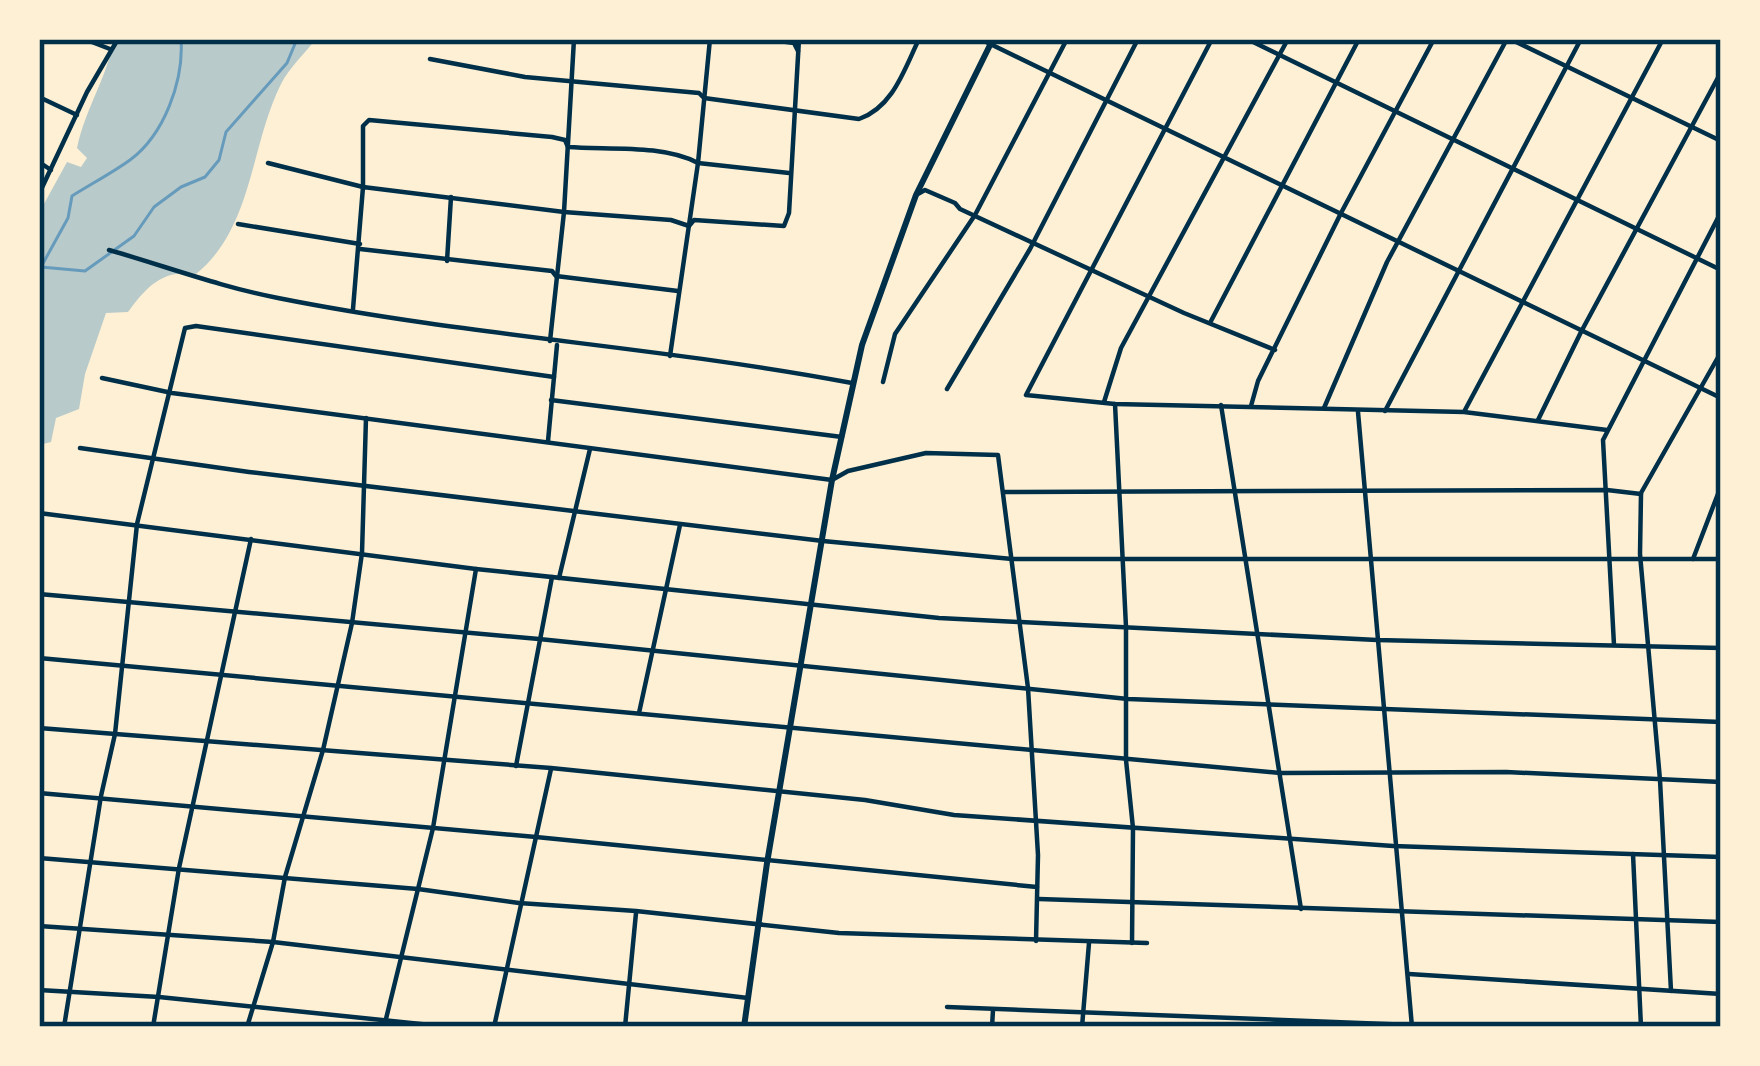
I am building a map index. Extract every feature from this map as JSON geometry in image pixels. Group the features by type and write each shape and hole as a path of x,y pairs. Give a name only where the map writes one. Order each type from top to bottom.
{"street":[{"path":"84,39 107,45"},
{"path":"39,194 107,45 118,39"},
{"path":"548,441 574,39"},
{"path":"670,356 698,164 710,39"},
{"path":"764,39 794,43 798,51"},
{"path":"688,226 694,220 784,226 789,213 799,39"},
{"path":"430,59 859,119 885,104 919,39"},
{"path":"980,39 1721,398"},
{"path":"883,382 895,334 975,214 1066,39"},
{"path":"947,388 1034,240 1138,39"},
{"path":"1212,39 1026,395 1115,404 1464,412 1607,430"},
{"path":"1246,39 1721,270"},
{"path":"1103,402 1121,348 1288,39"},
{"path":"1210,323 1360,39"},
{"path":"1251,406 1258,381 1341,213 1434,39"},
{"path":"1324,408 1398,240 1508,39 1721,141"},
{"path":"1385,411 1581,39"},
{"path":"1464,412 1663,39"},
{"path":"744,1027 766,862 832,480 869,318 916,195 992,42"},
{"path":"1538,420 1721,72"},
{"path":"39,97 76,115"},
{"path":"353,311 363,126 369,120 551,136 565,140 568,147"},
{"path":"568,147 685,156 698,164 789,173"},
{"path":"39,162 51,170"},
{"path":"268,164 363,187 671,220 688,226"},
{"path":"916,195 925,190 1275,350"},
{"path":"448,261 451,197"},
{"path":"1614,645 1612,560 1602,464 1607,430 1721,212"},
{"path":"238,224 448,261 678,291"},
{"path":"109,250 273,297 353,311 854,380"},
{"path":"64,1027 115,734 137,524 185,328 554,377"},
{"path":"1671,991 1660,780 1641,558 1641,494 1721,352"},
{"path":"102,378 172,393 832,480 848,471 926,454 1001,458 1028,688 1039,899 1036,941"},
{"path":"551,400 842,437"},
{"path":"1115,404 1124,560 1126,760 1133,828 1132,943"},
{"path":"1221,405 1301,909"},
{"path":"946,1007 1412,1026 1358,412"},
{"path":"248,1027 352,623 362,554 367,418"},
{"path":"516,766 539,639 591,447"},
{"path":"80,448 823,542 1012,559 1721,559"},
{"path":"1693,559 1721,486"},
{"path":"1006,492 1606,490 1641,494"},
{"path":"39,514 813,608 1377,640 1721,648"},
{"path":"639,712 681,523"},
{"path":"153,1027 179,868 251,539"},
{"path":"384,1027 433,828 476,569"},
{"path":"39,594 1128,699 1721,722"},
{"path":"39,658 1280,773 1506,772 1721,782"},
{"path":"39,728 551,768 865,800 954,815 1394,846 1721,856"},
{"path":"494,1027 551,768"},
{"path":"39,793 1037,887"},
{"path":"1633,854 1641,1027"},
{"path":"39,858 418,889 839,933 1147,943"},
{"path":"1039,899 1721,922"},
{"path":"625,1027 636,911"},
{"path":"39,926 273,942 748,998"},
{"path":"1082,1027 1089,943"},
{"path":"1408,974 1721,994"},
{"path":"39,990 159,997 450,1027"},
{"path":"992,1027 993,1010"},
{"path":"1195,1016 1195,1027"}],"shaded area":[{"path":"114,39 316,39 281,84 240,210 215,255 196,274 174,274 157,281 128,312 106,313 85,374 79,409 56,418 51,442 39,445 39,213 67,162 81,167 87,158 77,148"}],"waterway":[{"path":"39,297 41,267 68,218 72,196 130,160 162,122 179,72 181,39"},
{"path":"41,267 85,271 134,236 154,207 205,177 219,160 226,132 287,63 297,39"}]}
